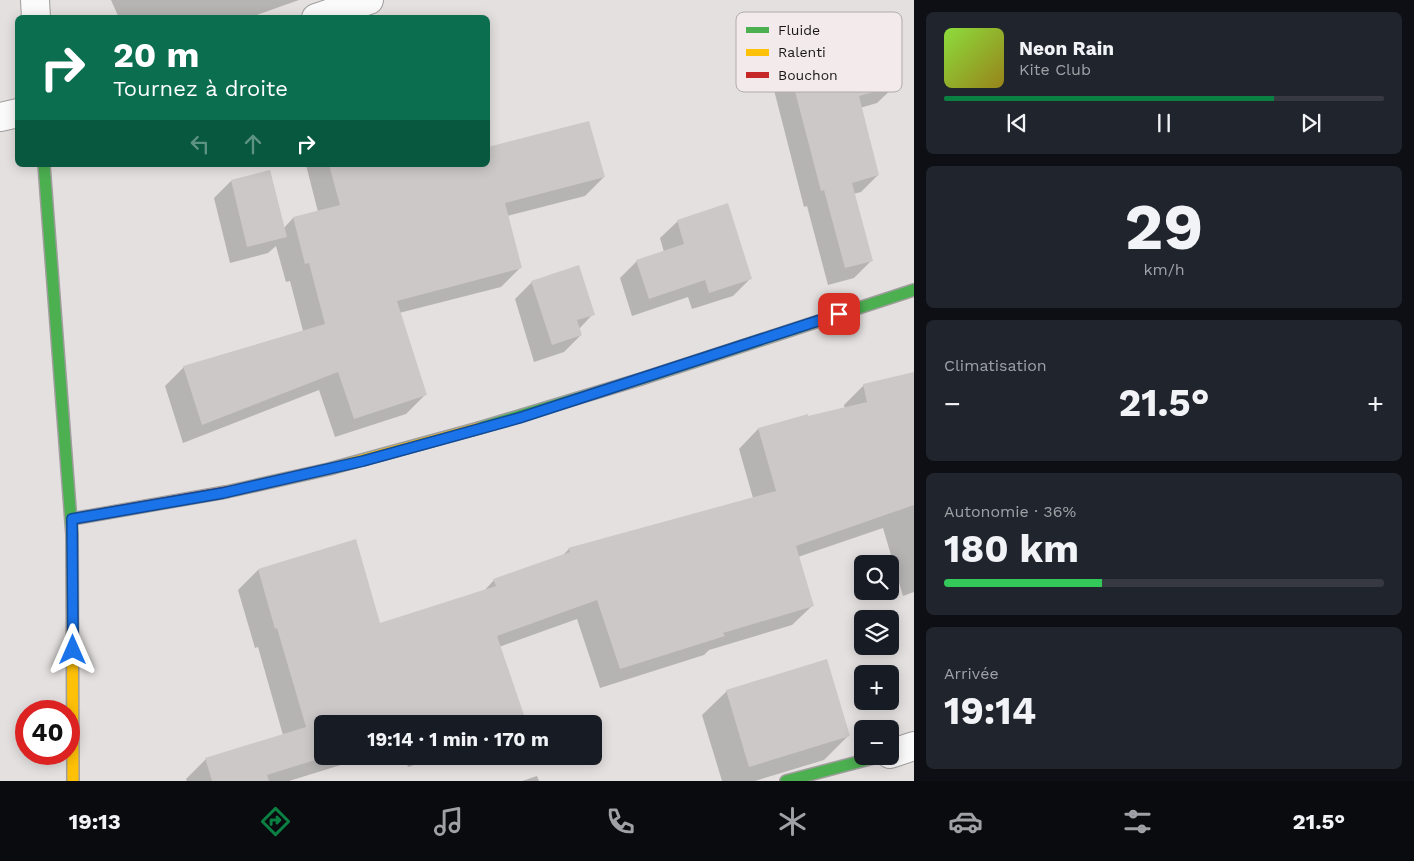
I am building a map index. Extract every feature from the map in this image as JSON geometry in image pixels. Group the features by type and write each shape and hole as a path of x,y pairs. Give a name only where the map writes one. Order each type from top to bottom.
{"street":[{"path":"35,0 36,15"},
{"path":"325,15 369,0"},
{"path":"0,117 15,114"},
{"path":"44,167 72,519 73,781"},
{"path":"72,519 223,493 372,458 519,418 914,290"},
{"path":"899,751 914,746"},
{"path":"786,781 854,763"}],"building":[{"path":"795,92 874,92 859,96 879,175 852,183 873,261 845,268 824,190 821,191"},
{"path":"589,121 605,177 505,203 522,268 397,301 427,395 354,419 338,372 202,425 183,366 325,324 309,263 305,264 293,217 340,205 330,167 490,167 490,146"},
{"path":"270,170 287,237 247,247 231,180"},
{"path":"728,203 752,279 709,293 705,280 649,299 636,260 684,244 677,220"},
{"path":"579,265 595,315 577,320 582,335 552,345 531,281"},
{"path":"914,372 914,505 796,546 814,606 723,633 725,636 620,669 597,600 497,636 524,715 314,715 314,760 267,775 269,781 212,781 205,758 306,727 258,569 356,539 380,623 496,586 493,579 570,552 568,548 776,491 758,428 808,414 808,416 867,402 863,384"},
{"path":"827,659 850,736 749,767 726,690"}],"traffic: fast":[{"path":"44,167 72,535"},
{"path":"479,428 641,379 914,290"},
{"path":"786,781 854,763"}],"traffic: slow":[{"path":"226,492 329,469 479,428"},
{"path":"72,535 73,781"}],"traffic: jam":[{"path":"72,519 226,492"}],"route":[{"path":"73,650 72,519 223,493 363,461 519,418 839,314"}]}
